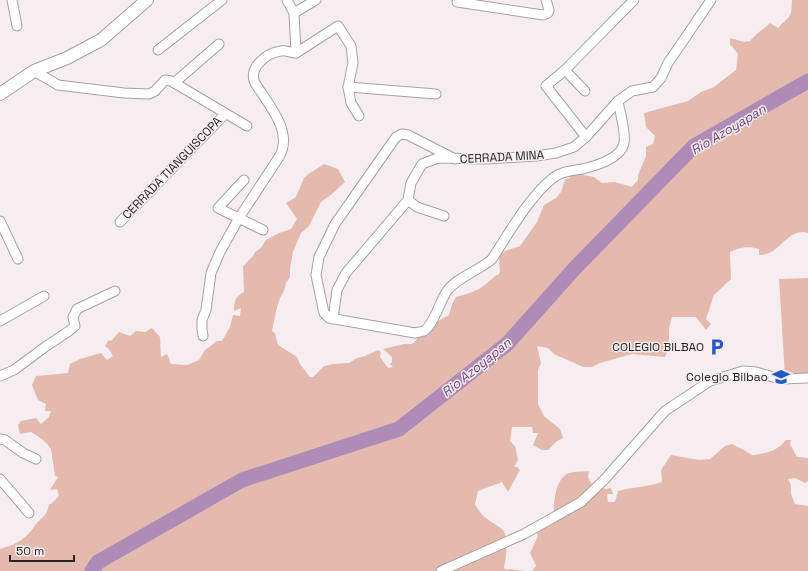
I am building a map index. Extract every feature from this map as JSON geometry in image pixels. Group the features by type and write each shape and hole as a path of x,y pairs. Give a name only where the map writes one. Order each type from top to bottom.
{"main road":[{"path":"0,94 34,71 67,58 102,40 147,0"}],"street":[{"path":"12,0 17,26"},
{"path":"158,50 222,0"},
{"path":"287,0 294,13 296,53"},
{"path":"294,13 316,0"},
{"path":"457,2 543,15 548,13 549,10 546,0"},
{"path":"586,137 546,86 565,70 634,0"},
{"name":"CERRADA MINA","path":"408,200 411,183 422,164 438,158 486,159 536,156 556,153 574,147 586,137 618,101 632,91 653,87 661,78 668,63 711,0"},
{"path":"203,336 202,320 206,310 211,273 220,252 239,218 279,157 284,146 282,131 277,118 253,79 253,73 258,64 274,52 282,51 296,53 338,26 351,46 353,63 348,87 351,104 359,116"},
{"path":"34,71 58,85 99,91 149,94 155,91 165,80 174,83 219,44"},
{"path":"565,70 585,90"},
{"name":"CERRADA TIANGUISCOPA","path":"174,83 247,126"},
{"path":"348,87 436,94"},
{"path":"455,159 408,135 402,134 396,137 335,224 320,257 316,275 324,313 329,318 415,333 423,331 428,326 447,291 454,284 485,265 492,258 532,200 552,178 561,173 614,158 624,144 624,130 618,101"},
{"name":"CERRADA TIANGUISCOPA","path":"120,222 225,114"},
{"path":"244,180 218,208 263,230"},
{"path":"333,319 337,290 346,273 408,200 417,207 444,216"},
{"path":"0,221 18,259"},
{"path":"0,376 14,370 75,326 73,317 76,309 115,291"},
{"path":"0,321 44,296"},
{"path":"441,571 524,534 581,502 604,480 665,411 710,381 743,371 756,372 780,379 808,378"},
{"path":"0,438 36,460"},
{"path":"0,479 29,513"}],"shaded area":[{"path":"792,0 808,0 808,233 802,232 792,235 774,250 765,254 759,255 759,249 748,247 730,252 731,279 714,295 706,319 711,324 706,330 696,317 672,317 669,328 669,348 665,357 632,354 600,363 592,367 583,367 554,354 548,348 537,346 541,363 538,370 538,404 544,416 560,429 563,438 557,441 548,450 542,450 533,445 538,433 533,433 532,427 512,427 510,441 515,446 518,460 514,467 517,467 520,470 508,492 502,482 478,491 475,504 484,516 502,529 505,534 506,559 504,568 507,570 525,571 0,571 0,549 16,543 24,538 46,513 49,504 51,504 59,496 57,489 50,490 58,477 55,476 51,449 42,439 31,432 20,434 18,425 21,421 36,418 41,424 49,417 51,411 45,411 46,404 38,400 32,385 36,376 68,373 70,364 80,359 101,353 107,360 113,356 109,349 105,346 108,341 112,340 119,332 130,336 136,331 145,332 152,328 160,337 161,357 167,354 171,364 187,365 199,360 205,350 217,341 222,341 230,327 233,315 240,316 241,308 234,311 234,308 237,298 244,292 243,266 255,252 261,248 266,240 291,229 297,219 286,203 296,197 304,178 307,175 324,164 338,169 345,182 321,202 309,226 301,233 293,252 290,277 280,298 272,331 275,333 278,345 297,357 300,364 310,377 313,377 324,366 349,363 357,358 378,350 381,352 380,357 388,368 393,367 390,364 392,362 392,357 383,349 404,344 412,344 431,325 449,315 456,297 478,289 498,275 500,272 499,256 505,251 520,246 537,222 544,205 556,198 561,192 565,180 576,171 581,171 584,175 594,177 602,183 615,182 632,187 638,180 638,175 646,156 646,147 653,144 655,136 646,127 644,113 688,101 701,92 714,87 736,70 738,54 730,44 730,38 744,42 750,41 770,23 778,28 791,14"},
{"path":"808,278 808,375 785,376 779,279"},
{"path":"786,440 791,440 790,444 797,457 808,458 808,481 805,483 795,478 788,479 791,485 791,494 795,504 808,506 808,571 532,571 536,566 530,553 538,536 534,526 554,517 557,487 563,477 567,474 589,471 588,477 591,483 606,489 611,488 613,494 607,494 608,502 615,502 618,491 662,482 661,470 671,455 699,460 710,459 725,446 732,444 752,455 762,454 779,447"}],"waterway":[{"name":"Rio Azoyapan","path":"92,571 98,562 242,480 399,429 507,344 575,268 694,146 808,81"}],"place":[{"name":"COLEGIO BILBAO","path":"717,347"},
{"name":"Colegio Bilbao","path":"781,377"}]}
